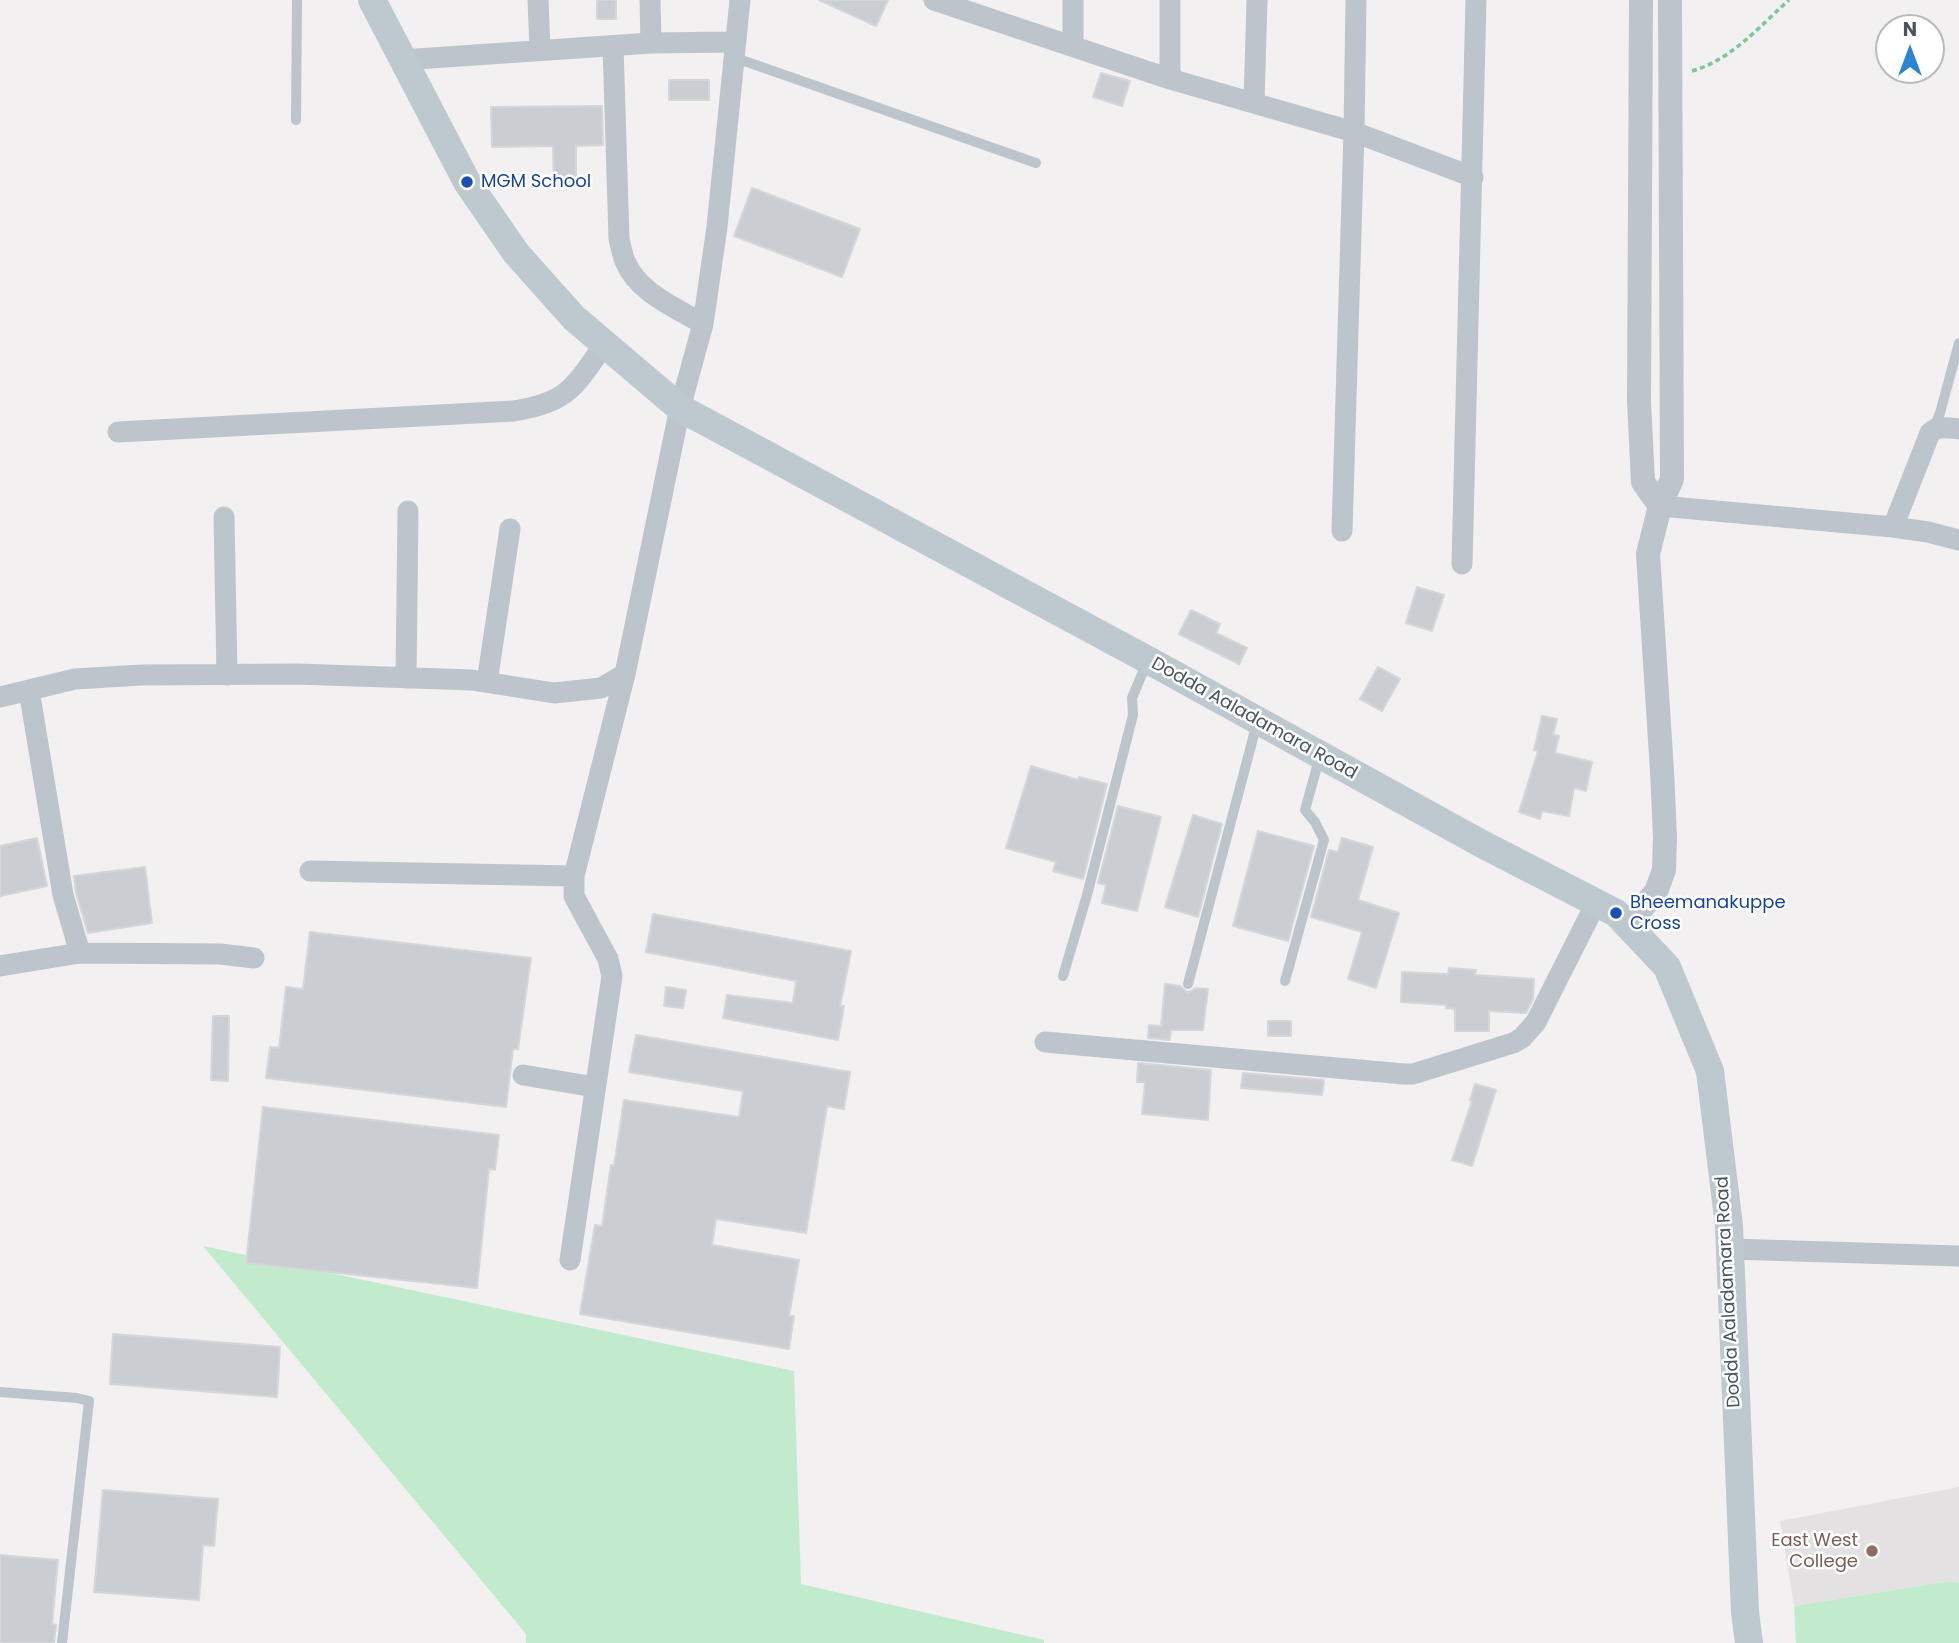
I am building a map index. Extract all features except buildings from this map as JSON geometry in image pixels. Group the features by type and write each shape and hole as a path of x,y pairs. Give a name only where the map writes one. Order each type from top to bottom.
{"main road":[{"name":"Dodda Aaladamara Road","path":"372,0 467,183 516,253 574,318 680,408 1148,660 1482,844 1616,913 1667,967 1710,1071 1729,1226 1745,1612 1749,1643"}],"street":[{"path":"538,0 540,50"},
{"path":"650,0 650,43"},
{"path":"570,1260 612,976 608,959 574,896 573,876 625,674 680,408 703,324 717,228 740,0"},
{"path":"934,0 974,7 1073,46 1170,79 1354,132 1473,177"},
{"path":"1073,0 1073,46"},
{"path":"1170,0 1170,79"},
{"path":"1254,103 1257,0"},
{"path":"1342,531 1356,0"},
{"path":"1462,564 1476,0"},
{"path":"1641,0 1639,402 1643,482 1660,506 1894,527 1959,540"},
{"path":"1627,925 1656,892 1664,870 1662,771 1648,554 1660,506 1672,479 1670,0"},
{"path":"402,60 650,43 734,50"},
{"path":"613,46 619,239 624,260 634,278 647,291 703,324"},
{"path":"118,432 534,408 555,401 574,387 604,345"},
{"path":"1894,527 1930,433 1940,428 1959,429"},
{"path":"406,678 408,511"},
{"path":"224,517 227,674"},
{"path":"487,682 510,529"},
{"path":"0,697 75,679 141,675 297,674 472,680 554,693 601,688 625,674"},
{"path":"29,690 63,895 80,953"},
{"path":"310,871 573,876"},
{"path":"1045,1042 1413,1074 1513,1043 1528,1033 1536,1023 1596,903"},
{"path":"0,966 80,953 220,954 254,958"},
{"path":"523,1075 596,1087"},
{"path":"1730,1249 1959,1256"}],"lane":[{"path":"296,120 298,0"},
{"path":"734,50 1036,163"},
{"path":"1933,430 1959,343"},
{"path":"1063,976 1087,895 1133,715 1132,698 1148,660"},
{"path":"1188,984 1258,722"},
{"path":"1285,981 1324,840 1305,810 1320,756"},
{"path":"0,1392 89,1401 62,1643"}],"path":[{"path":"1670,78 1707,67 1733,50 1789,0"}],"shaded area":[{"name":"East West College","path":"1959,1487 1959,1583 1950,1581 1794,1606 1780,1521"}],"green space":[{"path":"203,1246 794,1371 801,1584 1044,1640 1044,1643 526,1643 526,1634"},
{"path":"1950,1581 1959,1583 1959,1643 1796,1643 1794,1606"}],"place":[{"name":"MGM School","path":"467,182"},
{"name":"Bheemanakuppe Cross","path":"1616,913"},
{"name":"East West College","path":"1872,1551"}]}
